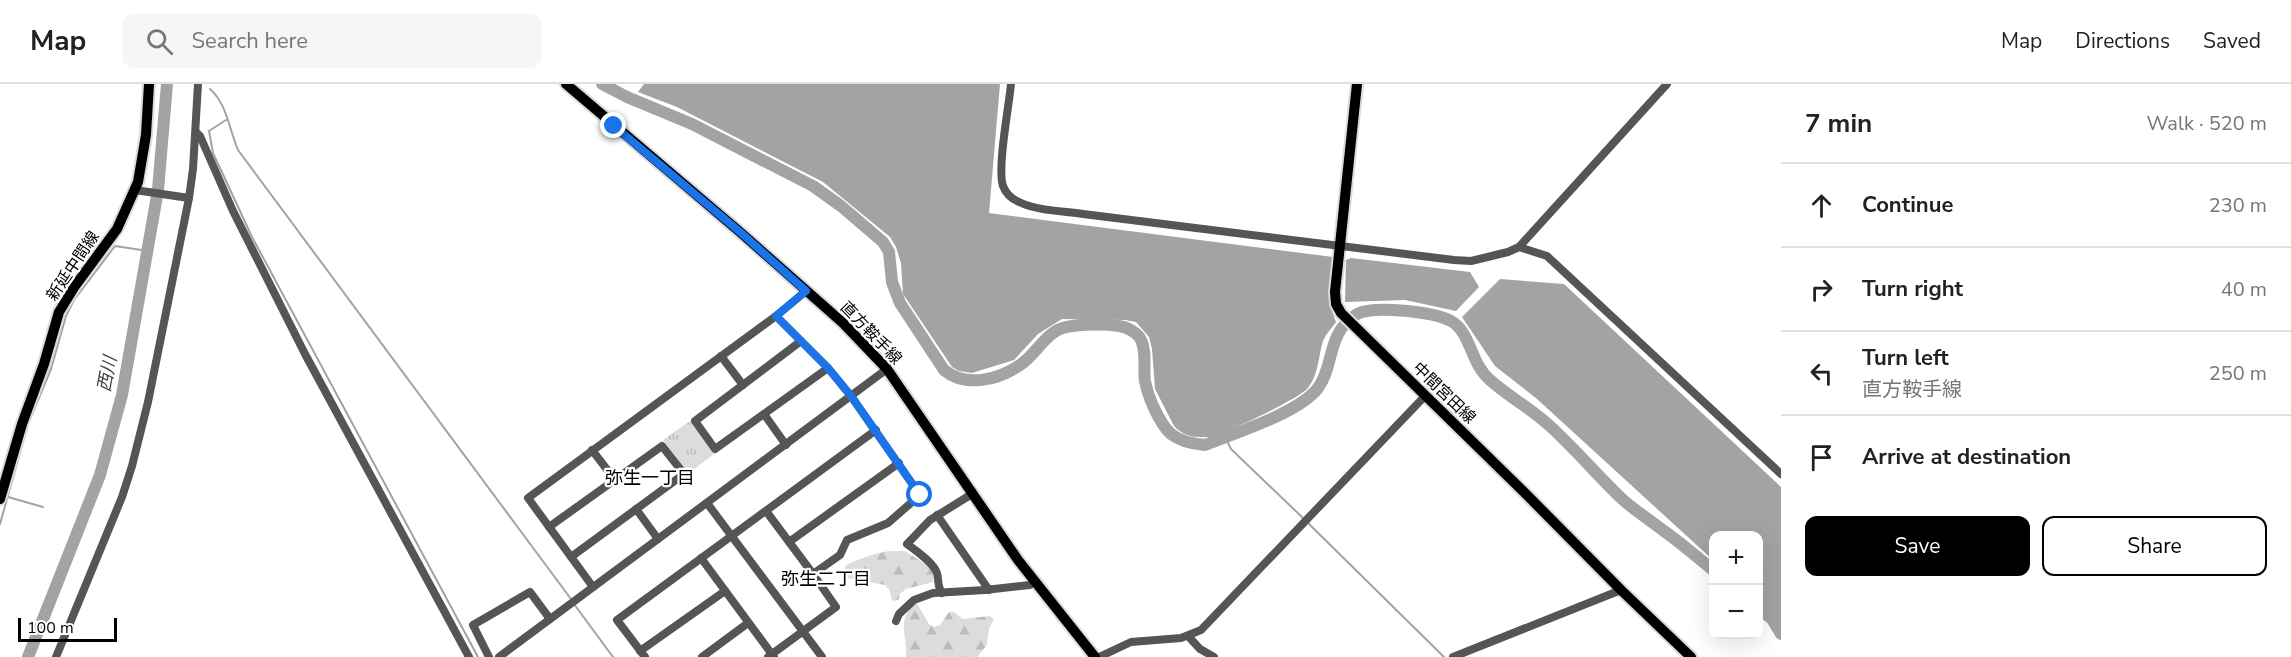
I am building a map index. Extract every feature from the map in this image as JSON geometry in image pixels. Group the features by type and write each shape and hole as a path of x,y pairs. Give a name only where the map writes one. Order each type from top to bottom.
{"main road":[{"name":"新延中間線","path":"0,499 22,423 44,364 59,312 117,229 139,191 138,182 146,135 149,84"},
{"name":"直方鞍手線","path":"566,84 843,323 887,369 1034,580 1097,657"},
{"name":"中間宮田線","path":"1357,84 1335,292 1336,304 1341,313 1691,657"}],"street":[{"path":"56,657 122,497 145,419 187,198 196,132 198,84"},
{"path":"1011,84 1002,170 1003,185 1007,194 1017,202 1083,214 1470,261 1519,247 1667,84"},
{"path":"196,132 200,136 233,212 305,354 469,657"},
{"path":"139,191 187,198"},
{"path":"1519,247 1547,256 1781,474"},
{"path":"593,587 528,498 776,316 806,291"},
{"path":"776,316 828,368 851,396 920,495 888,524 848,540 840,555 813,574"},
{"path":"801,341 695,421 716,449 828,368"},
{"path":"721,356 743,385"},
{"path":"499,657 887,369"},
{"path":"1097,657 1131,642 1188,636 1201,630 1425,396"},
{"path":"764,414 786,445"},
{"path":"725,591 643,654 617,620 876,430"},
{"path":"549,527 662,446 684,474 571,557"},
{"path":"592,450 615,480"},
{"path":"789,542 899,463"},
{"path":"942,593 937,585 933,566 907,544 915,533 937,515 972,494"},
{"path":"707,503 822,657"},
{"path":"636,509 658,539"},
{"path":"701,558 771,656 836,607 766,511"},
{"path":"937,515 988,590"},
{"path":"896,621 899,614 914,600 933,593 1030,585 1034,580"},
{"path":"1453,657 1621,590"},
{"path":"489,657 473,625 530,592 550,619"},
{"path":"702,657 748,623"},
{"path":"1188,636 1200,649 1214,657"}],"green space":[{"path":"690,421 714,454 688,474 663,440"},
{"path":"890,551 905,551 933,569 933,582 906,589 900,594 899,599 894,601 885,585 848,578 844,575 846,565"},
{"path":"916,602 929,624 934,627 940,625 949,612 954,612 963,619 990,616 994,619 989,629 987,645 977,657 906,657 904,622 906,615"}],"shaded area":[{"path":"644,84 1000,84 989,213 1333,257 1329,303 1336,322 1324,339 1316,372 1307,389 1259,416 1208,437 1189,436 1174,426 1155,389 1149,337 1136,322 1062,319 1038,334 1014,360 972,373 959,371 952,367 903,294 901,263 890,237 823,182 677,107 638,92"},
{"path":"1351,258 1470,272 1479,287 1456,311 1405,300 1345,302 1346,260"},
{"path":"1500,279 1564,284 1781,487 1781,622 1763,605 1763,531 1709,531 1709,556 1537,399 1495,366 1462,317"}],"waterway":[{"name":"西川","path":"28,657 100,475 122,395 158,190 167,84"},
{"path":"602,84 692,124 813,186 841,206 883,242 889,252 892,282 900,303 944,370 953,376 982,380 1002,375 1025,361 1046,338 1062,328 1087,325 1122,327 1140,337 1144,350 1146,387 1162,423 1178,439 1205,445 1282,414 1309,397 1323,379 1340,330 1357,314 1365,311 1390,310 1432,315 1451,321 1458,326 1478,365 1490,380 1551,427 1626,502 1709,567"},
{"path":"210,89 224,109 238,150 571,599"},
{"path":"226,120 209,131 213,153 252,237 478,657"},
{"path":"0,524 28,424 51,369 66,316 74,300 115,246 148,251"},
{"path":"1225,437 1231,449 1303,518"},
{"path":"8,497 43,507"},
{"path":"1307,522 1444,657"},
{"path":"574,604 613,657"},
{"path":"1763,612 1772,619 1781,634"}],"district":[{"name":"弥生一丁目","path":"650,478"},
{"name":"弥生二丁目","path":"826,579"}],"route":[{"path":"614,126 707,203 806,291 776,316 828,368 851,396 920,495"}]}
